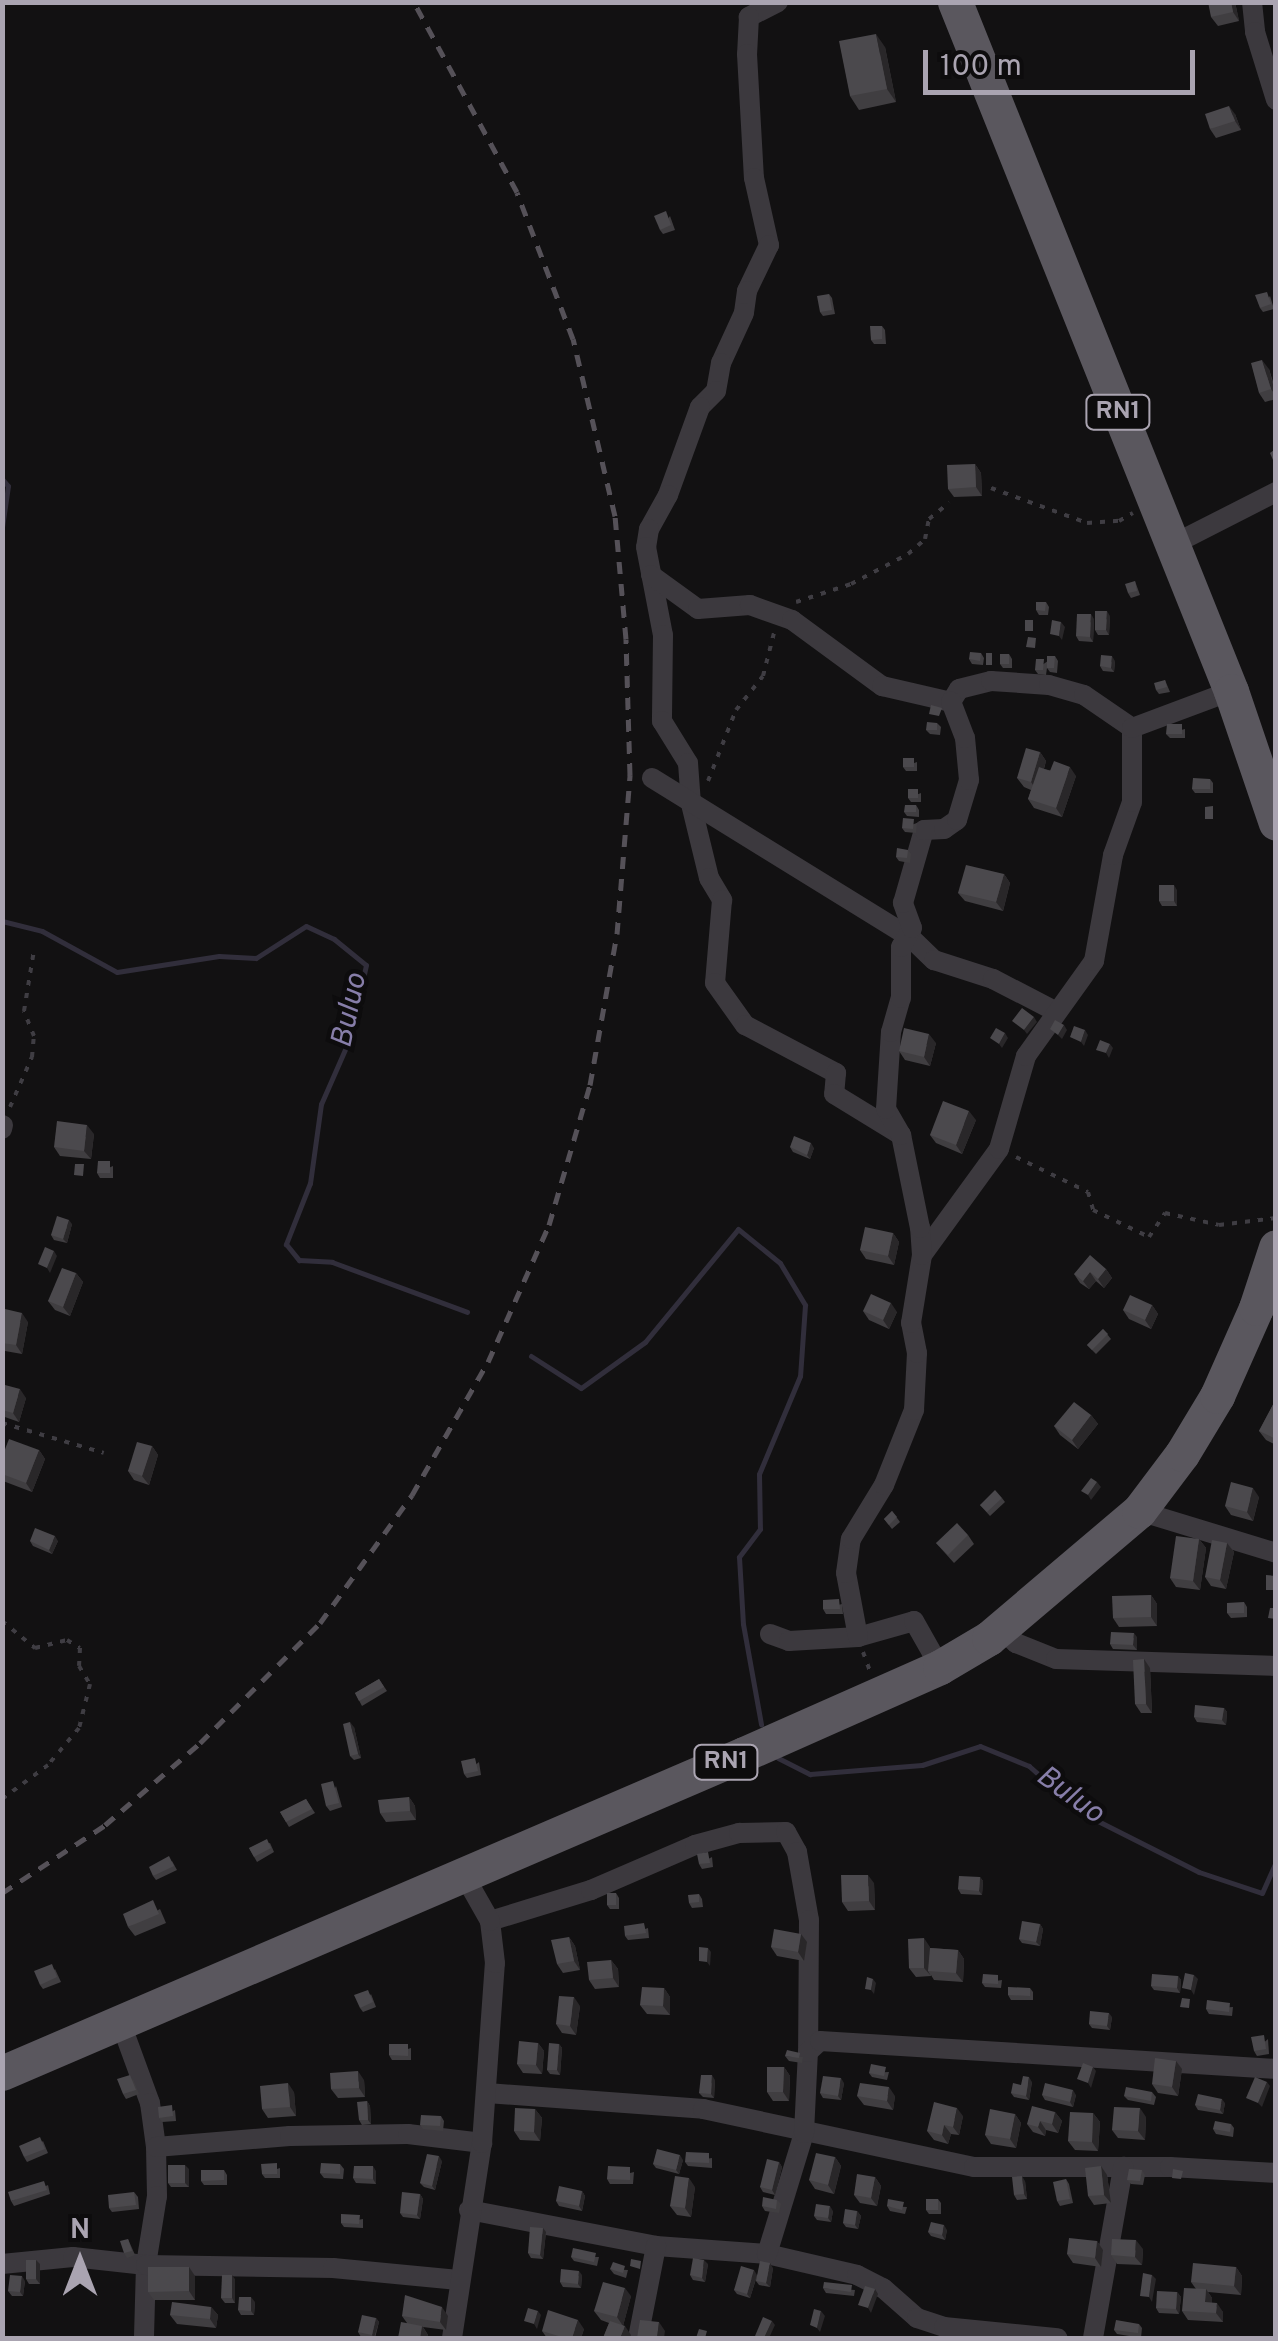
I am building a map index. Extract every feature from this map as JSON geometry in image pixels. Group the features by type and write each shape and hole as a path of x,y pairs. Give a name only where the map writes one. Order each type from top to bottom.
{"highway":[{"name":"RN1","path":"955,2 1232,691 1276,823"},
{"name":"RN1","path":"2,2072 464,1876 940,1667 1001,1629 1139,1511 1182,1454 1266,1303 1276,1247"}],"street":[{"path":"778,2 749,17 747,54 754,178 769,245 721,363 716,390 700,406 668,495 649,529 646,547 663,635 662,721 688,763 691,804 709,878 722,900 715,983 745,1026 836,1073 834,1094 901,1135"},
{"path":"1252,2 1255,32 1276,100"},
{"path":"1172,545 1276,492"},
{"path":"650,574 698,609 750,605 792,620 882,686 951,702"},
{"path":"951,702 959,689 991,681 1023,681 1070,689 1132,728"},
{"path":"1132,728 1232,691"},
{"path":"858,1638 846,1573 851,1539 884,1484 914,1410 917,1353 912,1323 922,1255 901,1135 886,1110 892,1032 901,998 901,948 910,938 912,928 903,903 924,830 944,828 957,820 968,780 965,738 951,702"},
{"path":"922,1255 998,1149 1026,1056 1094,961 1113,855 1132,802 1132,728"},
{"path":"652,778 910,938 934,960 992,979 1024,999 1058,1012"},
{"path":"1139,1511 1276,1553"},
{"path":"770,1634 789,1641 858,1638 914,1621 940,1667"},
{"path":"1001,1629 1016,1643 1056,1659 1276,1666"},
{"path":"490,1921 591,1890 694,1845 740,1833 786,1832 798,1852 809,1920 808,2052 804,2133 767,2254"},
{"path":"452,2338 488,2093 495,1963 490,1921 464,1876"},
{"path":"120,2021 150,2103 156,2148 157,2196 146,2265 144,2338"},
{"path":"808,2052 820,2042 844,2041 1276,2070"},
{"path":"488,2093 702,2109 974,2167 1276,2173"},
{"path":"156,2148 290,2136 408,2134 482,2143"},
{"path":"1092,2338 1124,2167"},
{"path":"469,2210 656,2246 767,2254 857,2275 883,2288 917,2318 944,2328 1057,2338"},
{"path":"638,2338 656,2246"},
{"path":"2,2264 73,2257 146,2265 333,2268 458,2280"}],"path":[{"path":"991,488 1087,523 1119,520 1154,502"},
{"path":"3,1127 32,1057 34,1036 24,1011 34,950"},
{"path":"998,1149 1088,1192 1092,1210 1150,1237 1165,1213 1219,1225 1276,1218"},
{"path":"2,1424 104,1453"},
{"path":"2,1622 35,1648 68,1640 80,1648 79,1666 90,1684 79,1728 48,1766 2,1800"},
{"path":"858,1638 879,1694"}],"building":[{"path":"1208,2 1231,2 1233,12 1211,17"},
{"path":"876,34 887,89 850,96 839,41"},
{"path":"1229,106 1235,121 1210,129 1205,114"},
{"path":"666,211 671,225 660,230 654,216"},
{"path":"1267,292 1271,304 1260,308 1255,295"},
{"path":"829,294 832,310 820,312 817,296"},
{"path":"870,326 882,326 882,339 871,340"},
{"path":"1262,360 1271,389 1259,393 1251,363"},
{"path":"975,464 976,487 948,489 947,465"},
{"path":"1135,581 1137,591 1128,593 1125,584"},
{"path":"1036,602 1046,602 1045,611 1036,610"},
{"path":"1095,611 1107,611 1106,630 1095,630"},
{"path":"1077,614 1091,614 1090,637 1076,636"},
{"path":"1025,620 1033,620 1033,631 1025,631"},
{"path":"1052,620 1061,622 1059,636 1050,634"},
{"path":"1028,637 1036,638 1035,648 1026,647"},
{"path":"970,652 981,653 980,661 969,659"},
{"path":"986,653 992,653 992,665 986,665"},
{"path":"1000,654 1009,654 1009,664 1000,664"},
{"path":"1101,655 1112,656 1111,668 1100,666"},
{"path":"1047,656 1055,656 1054,668 1047,668"},
{"path":"1036,659 1044,659 1043,670 1035,670"},
{"path":"1165,680 1167,687 1156,690 1154,683"},
{"path":"931,705 942,708 939,716 929,714"},
{"path":"927,722 937,723 937,730 926,730"},
{"path":"1167,724 1182,724 1182,734 1166,734"},
{"path":"1026,748 1040,752 1031,782 1017,778"},
{"path":"903,758 914,758 914,767 903,767"},
{"path":"1054,761 1070,767 1056,808 1028,799 1039,767 1050,771"},
{"path":"1193,778 1210,779 1210,789 1192,789"},
{"path":"908,789 918,789 918,798 908,798"},
{"path":"905,805 916,805 916,812 904,812"},
{"path":"1213,806 1213,819 1205,819 1205,807"},
{"path":"903,818 914,819 913,829 902,828"},
{"path":"897,848 908,850 907,858 896,857"},
{"path":"966,865 1004,874 996,902 958,893"},
{"path":"1159,885 1174,885 1174,901 1159,901"},
{"path":"1022,1008 1034,1017 1024,1030 1012,1021"},
{"path":"1055,1020 1064,1025 1058,1035 1050,1029"},
{"path":"1074,1026 1085,1030 1081,1042 1070,1037"},
{"path":"904,1028 929,1034 924,1057 899,1051"},
{"path":"996,1028 1005,1033 999,1044 990,1038"},
{"path":"1100,1040 1110,1044 1106,1053 1096,1050"},
{"path":"943,1101 969,1111 956,1145 930,1135"},
{"path":"57,1121 87,1125 84,1151 54,1147"},
{"path":"794,1136 811,1143 807,1155 790,1147"},
{"path":"98,1161 110,1161 110,1173 97,1173"},
{"path":"75,1164 84,1164 83,1176 74,1175"},
{"path":"57,1216 69,1220 63,1239 51,1235"},
{"path":"865,1227 893,1233 888,1256 860,1250"},
{"path":"45,1247 54,1251 47,1268 38,1264"},
{"path":"1090,1255 1106,1269 1098,1279 1090,1272 1083,1281 1074,1274"},
{"path":"62,1268 76,1273 63,1307 48,1301"},
{"path":"871,1294 891,1303 883,1320 863,1311"},
{"path":"1130,1295 1152,1305 1145,1320 1123,1310"},
{"path":"5,1309 22,1313 16,1345 2,1343"},
{"path":"1103,1329 1108,1334 1092,1350 1087,1345"},
{"path":"5,1385 20,1389 13,1413 2,1410"},
{"path":"1276,1399 1276,1439 1259,1431"},
{"path":"1074,1402 1091,1415 1072,1440 1054,1426"},
{"path":"9,1439 39,1450 26,1483 2,1474 2,1457"},
{"path":"137,1442 152,1446 142,1476 128,1471"},
{"path":"1091,1478 1097,1482 1088,1495 1081,1491"},
{"path":"1231,1482 1253,1488 1247,1512 1225,1506"},
{"path":"995,1490 1002,1498 987,1512 980,1505"},
{"path":"892,1511 897,1517 889,1525 884,1519"},
{"path":"957,1523 968,1535 948,1555 936,1543"},
{"path":"35,1528 55,1536 49,1550 30,1541"},
{"path":"1176,1536 1199,1539 1193,1581 1170,1578"},
{"path":"1212,1540 1227,1543 1220,1580 1205,1577"},
{"path":"1266,1575 1276,1576 1276,1590 1266,1590"},
{"path":"1151,1595 1151,1617 1113,1618 1112,1596"},
{"path":"839,1599 840,1609 823,1609 823,1600"},
{"path":"1244,1602 1244,1613 1227,1613 1227,1603"},
{"path":"1270,1608 1276,1608 1276,1619 1268,1618"},
{"path":"1111,1632 1134,1633 1133,1645 1110,1644"},
{"path":"1144,1659 1146,1704 1135,1704 1133,1660"},
{"path":"379,1679 384,1687 359,1701 355,1693"},
{"path":"1195,1705 1224,1708 1222,1720 1194,1717"},
{"path":"350,1722 358,1754 350,1756 343,1724"},
{"path":"475,1758 478,1771 464,1774 461,1761"},
{"path":"333,1781 339,1803 326,1806 321,1784"},
{"path":"409,1797 410,1811 380,1813 378,1800"},
{"path":"306,1799 312,1809 286,1822 280,1812"},
{"path":"267,1839 271,1848 254,1857 249,1848"},
{"path":"708,1852 710,1863 699,1864 697,1854"},
{"path":"169,1856 174,1866 153,1876 149,1867"},
{"path":"841,1875 868,1875 869,1901 842,1902"},
{"path":"959,1876 980,1877 979,1891 958,1889"},
{"path":"607,1893 616,1893 616,1905 607,1905"},
{"path":"699,1894 699,1902 689,1903 688,1895"},
{"path":"153,1900 159,1914 128,1927 123,1914"},
{"path":"1022,1921 1040,1924 1036,1942 1019,1939"},
{"path":"644,1923 646,1933 625,1936 624,1926"},
{"path":"774,1929 801,1934 798,1952 771,1947"},
{"path":"569,1937 574,1961 557,1964 551,1940"},
{"path":"924,1938 924,1968 909,1968 908,1939"},
{"path":"699,1947 708,1948 707,1962 699,1961"},
{"path":"930,1948 958,1950 956,1973 928,1971"},
{"path":"611,1960 613,1978 589,1980 587,1962"},
{"path":"52,1964 57,1977 40,1985 34,1971"},
{"path":"1185,1973 1194,1975 1191,1990 1182,1988"},
{"path":"983,1974 998,1975 998,1984 982,1983"},
{"path":"1152,1974 1178,1976 1177,1988 1151,1986"},
{"path":"867,1977 873,1979 871,1990 865,1989"},
{"path":"642,1987 664,1988 663,2006 640,2005"},
{"path":"1008,1987 1030,1988 1030,1996 1008,1995"},
{"path":"368,1990 373,2002 360,2008 354,1995"},
{"path":"559,1996 574,1997 570,2026 556,2024"},
{"path":"1182,1998 1190,1999 1189,2008 1180,2007"},
{"path":"1207,2000 1230,2003 1229,2012 1206,2009"},
{"path":"1090,2011 1109,2013 1107,2026 1089,2024"},
{"path":"1264,2035 1266,2049 1254,2051 1251,2037"},
{"path":"519,2041 538,2043 536,2065 517,2064"},
{"path":"549,2043 559,2044 557,2070 547,2070"},
{"path":"389,2044 408,2044 408,2056 389,2055"},
{"path":"787,2050 800,2053 799,2058 785,2056"},
{"path":"1155,2058 1176,2061 1172,2087 1152,2084"},
{"path":"1083,2063 1093,2067 1088,2083 1077,2079"},
{"path":"871,2064 886,2067 884,2076 869,2073"},
{"path":"767,2067 784,2067 783,2092 767,2092"},
{"path":"358,2071 359,2088 331,2089 330,2073"},
{"path":"130,2075 136,2090 123,2094 117,2079"},
{"path":"701,2075 712,2075 711,2094 699,2093"},
{"path":"823,2076 841,2078 838,2096 820,2093"},
{"path":"1023,2076 1029,2077 1026,2096 1011,2093 1013,2083 1021,2085"},
{"path":"1255,2077 1267,2082 1258,2103 1246,2098"},
{"path":"288,2083 290,2107 262,2109 260,2086"},
{"path":"860,2083 889,2087 887,2101 857,2096"},
{"path":"1045,2083 1073,2090 1070,2102 1042,2095"},
{"path":"1126,2087 1152,2092 1151,2101 1124,2096"},
{"path":"1198,2094 1222,2099 1220,2110 1195,2105"},
{"path":"367,2101 368,2120 359,2120 357,2102"},
{"path":"934,2102 957,2108 953,2127 944,2125 942,2135 927,2131"},
{"path":"172,2105 173,2116 159,2118 158,2107"},
{"path":"1032,2106 1055,2112 1052,2124 1027,2124"},
{"path":"1114,2107 1140,2108 1138,2131 1112,2130"},
{"path":"515,2108 535,2109 534,2132 514,2131"},
{"path":"990,2109 1015,2114 1010,2139 985,2135"},
{"path":"1070,2112 1093,2113 1092,2142 1068,2141"},
{"path":"421,2115 441,2116 440,2126 420,2125"},
{"path":"1215,2121 1231,2124 1230,2132 1213,2129"},
{"path":"40,2137 45,2149 24,2157 19,2146"},
{"path":"657,2149 680,2155 676,2170 653,2164"},
{"path":"686,2152 709,2153 709,2163 685,2162"},
{"path":"816,2153 835,2157 828,2185 809,2180"},
{"path":"427,2154 439,2156 432,2186 420,2183"},
{"path":"767,2159 779,2162 772,2190 760,2187"},
{"path":"277,2163 277,2174 262,2174 261,2164"},
{"path":"321,2163 340,2164 340,2174 320,2173"},
{"path":"168,2165 185,2165 185,2183 168,2183"},
{"path":"354,2166 373,2166 373,2179 353,2178"},
{"path":"608,2166 630,2167 630,2180 607,2179"},
{"path":"1101,2166 1104,2195 1088,2196 1085,2168"},
{"path":"1129,2169 1142,2170 1140,2181 1127,2180"},
{"path":"1173,2169 1183,2171 1181,2179 1172,2178"},
{"path":"201,2170 224,2170 224,2180 201,2181"},
{"path":"857,2174 875,2177 871,2198 854,2195"},
{"path":"675,2176 689,2178 685,2208 670,2206"},
{"path":"1022,2176 1024,2194 1014,2195 1012,2177"},
{"path":"1066,2179 1070,2199 1057,2201 1053,2182"},
{"path":"44,2181 47,2190 11,2201 8,2192"},
{"path":"559,2186 582,2191 579,2206 556,2201"},
{"path":"134,2192 136,2205 109,2208 108,2195"},
{"path":"402,2192 420,2194 417,2215 400,2213"},
{"path":"763,2197 777,2200 776,2209 762,2206"},
{"path":"888,2199 904,2202 902,2210 887,2206"},
{"path":"926,2199 938,2199 938,2210 926,2210"},
{"path":"816,2204 830,2206 828,2218 814,2216"},
{"path":"845,2209 857,2211 855,2225 843,2223"},
{"path":"341,2214 360,2215 359,2224 341,2223"},
{"path":"931,2222 944,2225 942,2235 928,2232"},
{"path":"530,2227 543,2228 540,2255 528,2253"},
{"path":"1069,2238 1097,2241 1095,2258 1067,2254"},
{"path":"128,2239 132,2251 124,2253 120,2241"},
{"path":"1112,2239 1136,2240 1135,2257 1111,2255"},
{"path":"573,2248 596,2253 594,2262 571,2257"},
{"path":"693,2258 704,2260 702,2278 690,2275"},
{"path":"631,2259 641,2261 640,2269 630,2266"},
{"path":"26,2260 36,2260 36,2279 26,2279"},
{"path":"760,2261 770,2263 766,2283 756,2281"},
{"path":"613,2262 625,2266 623,2273 610,2269"},
{"path":"1193,2263 1236,2267 1234,2286 1191,2282"},
{"path":"741,2266 754,2270 747,2294 734,2290"},
{"path":"148,2267 189,2267 189,2291 148,2292"},
{"path":"561,2269 579,2271 578,2284 560,2282"},
{"path":"1143,2273 1152,2275 1149,2297 1140,2296"},
{"path":"10,2275 22,2276 20,2292 8,2291"},
{"path":"222,2275 232,2275 232,2298 221,2298"},
{"path":"603,2282 625,2288 617,2317 594,2311"},
{"path":"824,2282 852,2285 851,2292 823,2288"},
{"path":"865,2286 875,2289 868,2308 858,2305"},
{"path":"1184,2288 1206,2289 1205,2302 1217,2303 1216,2313 1182,2311"},
{"path":"1157,2291 1177,2292 1176,2309 1156,2308"},
{"path":"405,2295 442,2307 440,2322 402,2316"},
{"path":"239,2297 251,2297 251,2311 238,2310"},
{"path":"172,2302 211,2307 210,2319 170,2315"},
{"path":"528,2308 538,2311 534,2324 524,2321"},
{"path":"814,2309 821,2311 817,2328 810,2325"},
{"path":"548,2310 578,2320 572,2338 542,2331"},
{"path":"362,2315 376,2318 372,2335 358,2332"},
{"path":"763,2317 772,2321 761,2338 755,2336"},
{"path":"640,2320 659,2322 657,2338 637,2338"},
{"path":"1116,2320 1139,2324 1138,2333 1114,2330"},
{"path":"610,2321 625,2326 620,2338 603,2338"},
{"path":"401,2322 422,2326 420,2338 398,2338"},
{"path":"699,2329 707,2331 705,2338 696,2338"}],"waterway":[{"name":"Buluo","path":"2,479 8,486 2,527"},
{"name":"Buluo","path":"2,921 42,931 117,972 219,956 256,958 306,926 334,939 366,965 350,1038 321,1104 310,1183 286,1244 299,1260 332,1262 467,1312"},
{"name":"Buluo","path":"531,1356 581,1388 645,1342 738,1229 780,1263 805,1305 800,1376 759,1474 760,1529 739,1557 743,1624 761,1724"},
{"name":"Buluo","path":"778,1758 810,1774 922,1765 980,1746 1029,1766 1082,1813 1199,1872 1262,1893 1276,1862"}],"railway":[{"path":"2,1893 105,1825 200,1743 320,1623 412,1495 488,1362 549,1225 590,1085 617,934 630,775 626,639 615,516 573,339 517,192 414,2"}]}
